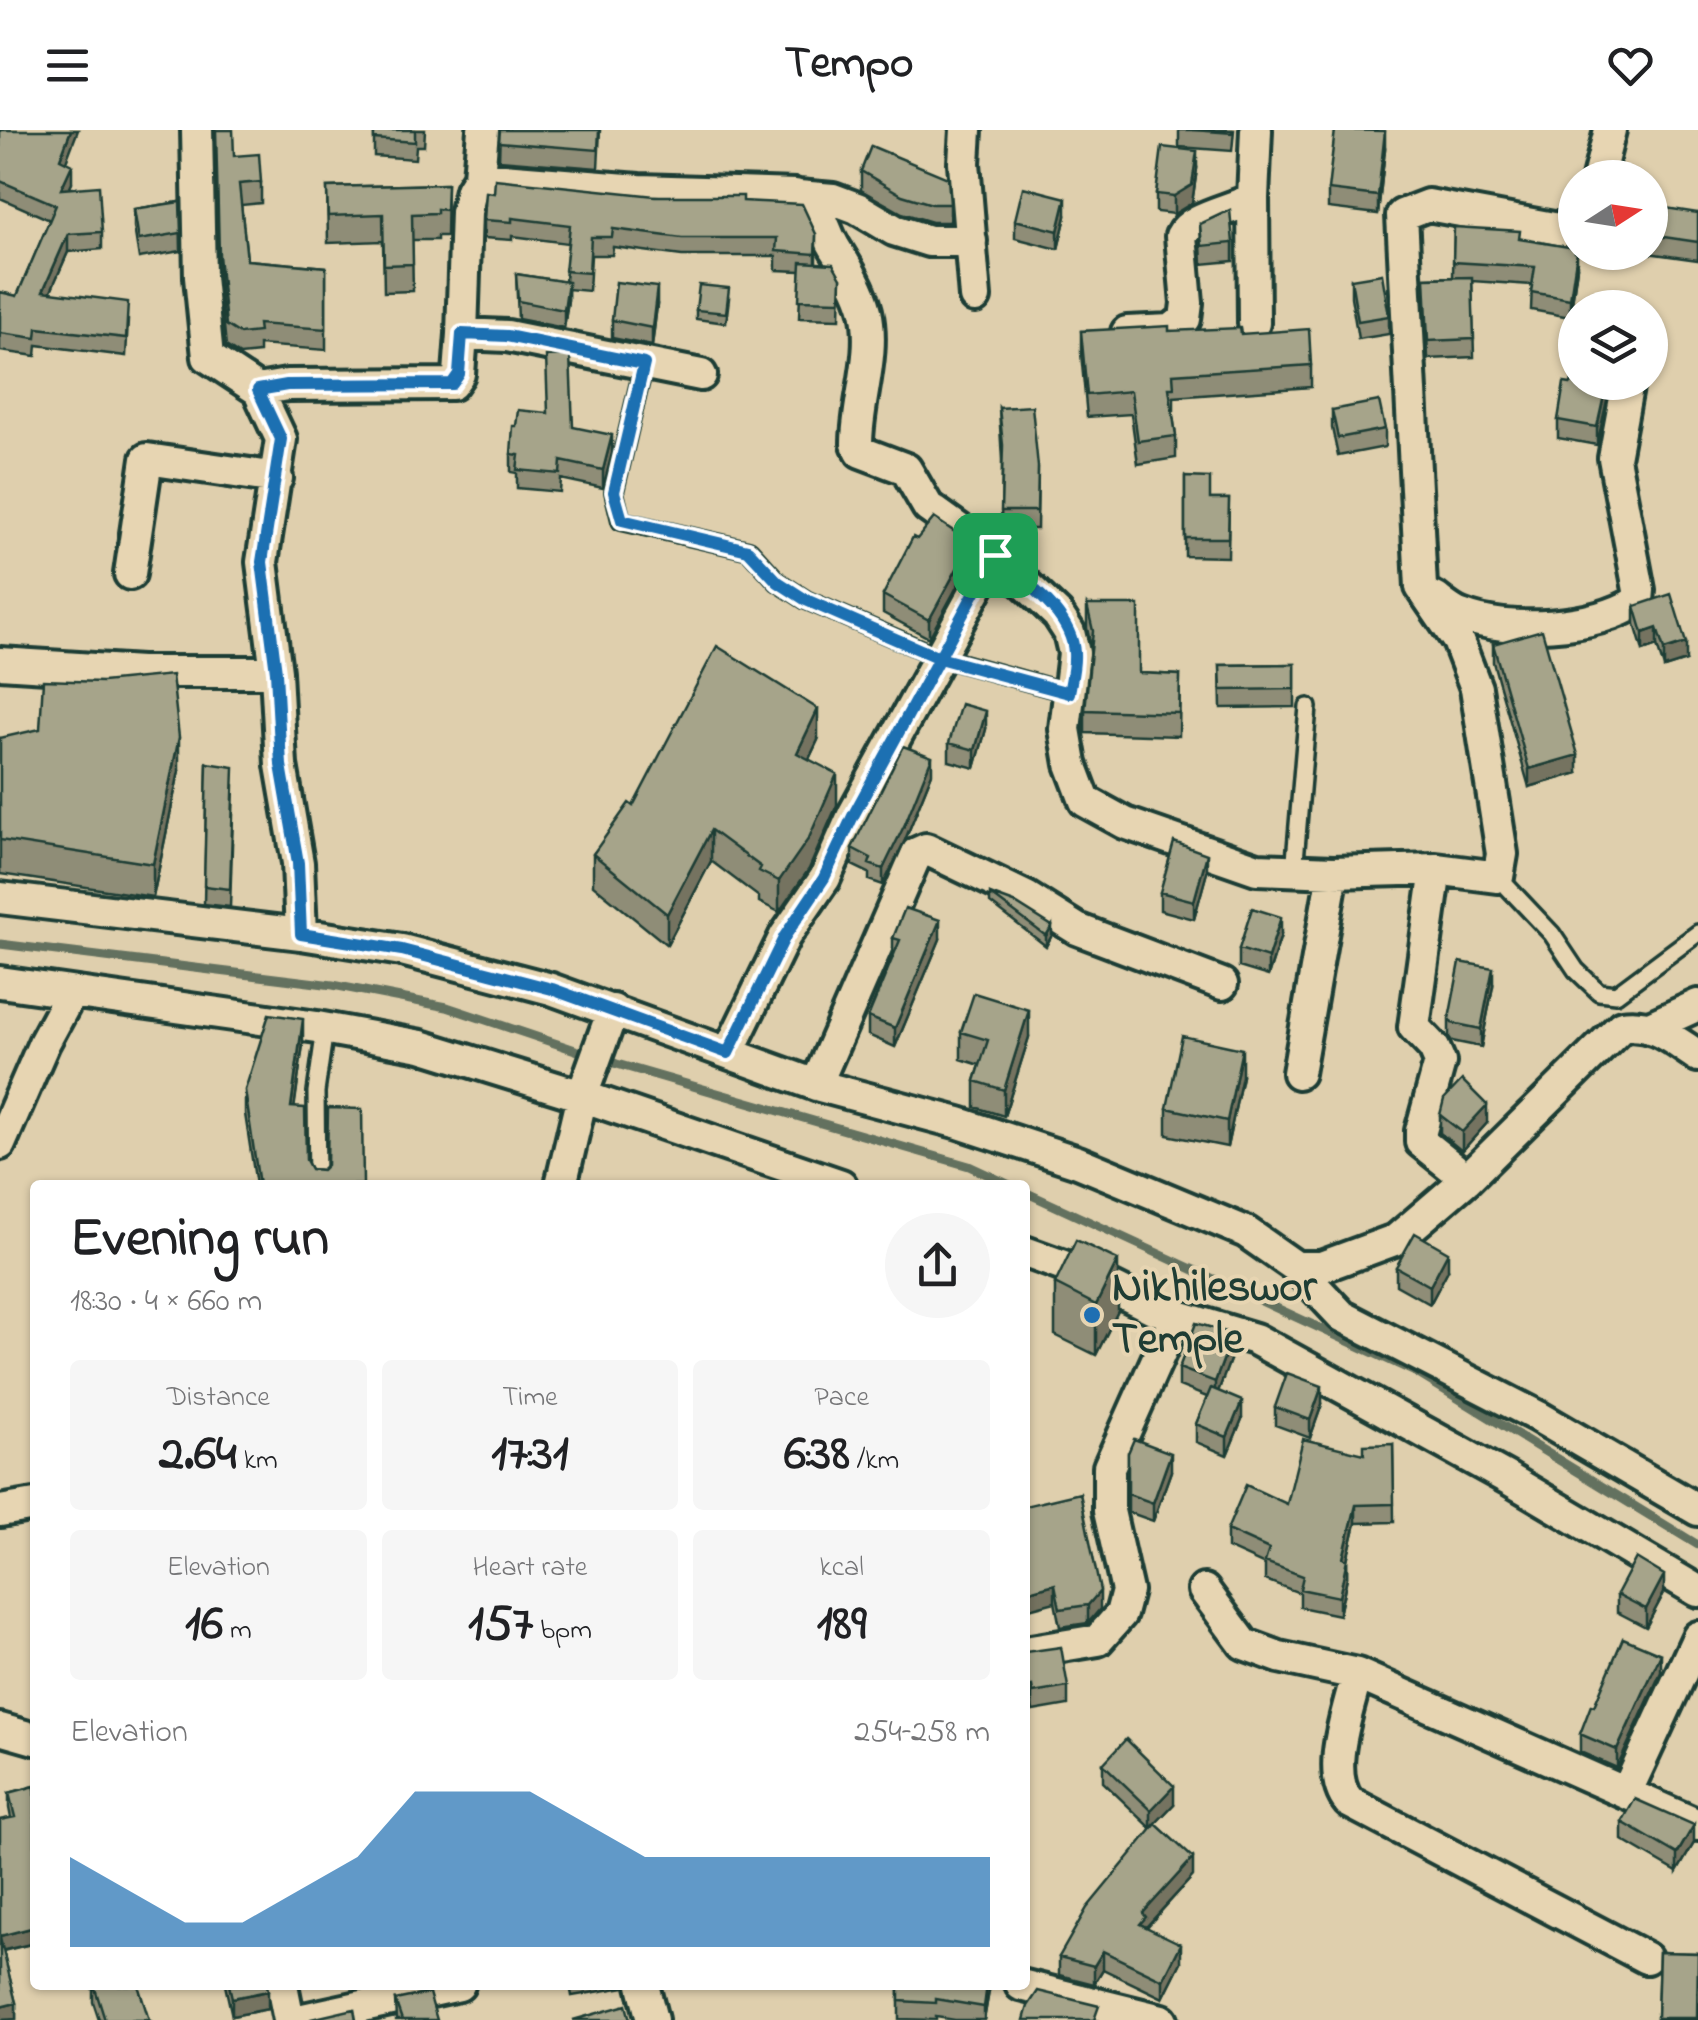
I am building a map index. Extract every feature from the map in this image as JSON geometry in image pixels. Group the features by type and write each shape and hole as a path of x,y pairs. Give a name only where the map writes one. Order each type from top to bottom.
{"street":[{"path":"197,130 200,278 208,357 258,390 281,439 262,562 276,672 281,765 298,863 301,934"},
{"path":"258,390 287,385 452,384 459,374 466,212 478,177 483,130"},
{"path":"966,130 964,163 975,297"},
{"path":"1254,323 1256,130"},
{"path":"1602,160 1610,130"},
{"path":"478,177 639,190 833,199 894,230 929,242 970,241"},
{"path":"794,195 816,206 852,274 866,311 869,337 856,426 856,444 861,452 906,468 928,507 995,555 1058,614 1069,632 1074,653 1065,729 1070,764 1085,801 1124,823 1257,870 1294,872 1436,869 1498,877 1502,854 1476,688 1458,640 1421,587 1402,215 1428,205 1558,229"},
{"path":"1100,334 1172,330 1184,319 1187,304 1181,236 1184,228 1253,198"},
{"path":"462,334 507,336 701,376"},
{"path":"1421,587 1458,615 1508,627 1564,624 1624,610 1638,601 1614,458 1625,400"},
{"path":"130,574 147,459 277,478"},
{"path":"728,1053 785,936 824,878 853,816 995,555"},
{"path":"0,663 141,672 276,672"},
{"path":"816,1085 916,853 926,849 1026,897 1077,929 1222,984"},
{"path":"1436,869 1414,1027 1434,1048 1440,1062 1421,1142 1467,1179"},
{"path":"1298,1073 1332,872"},
{"path":"0,898 402,950 552,989 609,1021 728,1053 816,1085 959,1122 1078,1162 1246,1232 1296,1267 1342,1316 1537,1416 1698,1510"},
{"path":"0,982 421,1046 585,1087 828,1180"},
{"path":"0,1144 44,1043 71,993"},
{"path":"1652,1026 1698,1005"},
{"path":"562,1180 585,1087 609,1021"},
{"path":"1296,1267 1321,1267 1396,1239 1467,1179 1622,1026 1652,1026 1698,1056"},
{"path":"1030,1254 1083,1273 1154,1308 1256,1339 1509,1479 1698,1591"},
{"path":"1030,1651 1098,1640 1121,1614 1128,1591 1109,1511 1109,1467 1176,1314"},
{"path":"0,1511 30,1506"},
{"path":"1204,1590 1244,1644 1279,1657 1357,1674 1698,1825"},
{"path":"1626,1792 1698,1636"},
{"path":"1357,1674 1336,1770 1340,1792 1350,1802 1646,1958"},
{"path":"0,1730 30,1737"},
{"path":"1030,1987 1162,2020"},
{"path":"283,1990 289,2020"},
{"path":"299,2020 436,1990"},
{"path":"644,1990 652,2020"}],"lane":[{"path":"644,364 614,492 622,520 748,550 778,582 806,600 939,658 1069,693"},
{"path":"1294,872 1308,707"},
{"path":"1498,877 1599,992 1616,994 1698,933"},
{"path":"317,1180 316,1092 325,1029"}],"building":[{"path":"0,130 71,130 60,159 72,165 61,189 99,186 102,232 68,234 43,291 128,302 126,338 37,328 36,338 0,333 0,292 17,296 56,205 0,181"},
{"path":"216,130 233,130 234,156 259,154 261,182 239,184 247,260 326,267 326,329 258,324 259,332 240,334 226,325 219,255"},
{"path":"374,130 415,130 415,142 374,139"},
{"path":"500,130 599,130 598,150 499,142"},
{"path":"1335,130 1385,131 1378,196 1328,190"},
{"path":"871,146 948,178 950,204 932,204 902,195 861,171"},
{"path":"1162,147 1197,151 1192,185 1174,196 1156,194"},
{"path":"495,179 655,196 743,196 743,201 802,204 816,234 815,254 776,251 777,238 682,238 613,229 612,237 591,237 589,273 565,271 570,225 512,218 512,222 484,220 486,192 494,193"},
{"path":"447,184 446,210 412,214 413,264 384,265 383,214 328,216 327,187"},
{"path":"1023,187 1066,198 1058,231 1015,220"},
{"path":"180,202 181,233 139,240 134,209"},
{"path":"1668,208 1698,213 1698,242 1668,238"},
{"path":"1230,210 1233,243 1202,246 1200,224"},
{"path":"1454,227 1520,231 1519,239 1558,245 1558,270 1574,270 1571,290 1558,290 1558,297 1531,292 1535,267 1453,262"},
{"path":"801,262 833,264 841,278 840,301 799,300"},
{"path":"516,274 568,282 564,310 518,301"},
{"path":"1382,274 1389,316 1358,321 1351,279"},
{"path":"1472,277 1474,339 1428,341 1425,278"},
{"path":"616,282 657,287 652,328 612,320"},
{"path":"699,285 729,288 726,313 696,310"},
{"path":"1169,326 1169,331 1240,328 1241,334 1309,329 1311,365 1173,374 1174,388 1169,388 1176,436 1138,441 1131,391 1087,395 1081,331"},
{"path":"570,355 573,427 612,435 603,470 561,461 560,474 517,470 519,455 511,454 518,410 548,413 546,356"},
{"path":"1561,400 1603,400 1597,427 1558,420"},
{"path":"1379,401 1385,429 1338,438 1332,410"},
{"path":"1032,406 1038,467 1037,511 1001,511 1003,445 999,408"},
{"path":"1185,477 1210,478 1210,499 1229,499 1228,538 1185,538"},
{"path":"934,518 971,543 929,620 883,595 913,537 917,539"},
{"path":"1671,594 1686,643 1664,650 1657,628 1643,633 1635,606"},
{"path":"1087,605 1139,605 1139,673 1180,675 1179,713 1085,710 1093,631"},
{"path":"1542,630 1578,755 1529,769 1493,644"},
{"path":"717,646 818,709 797,753 837,774 809,838 779,881 759,871 761,867 711,830 667,914 593,854 629,803 633,806"},
{"path":"1295,664 1295,689 1221,690 1220,665"},
{"path":"172,675 179,737 153,864 0,840 0,738 40,729 43,680 102,682"},
{"path":"961,704 986,711 975,750 949,743"},
{"path":"903,746 932,757 883,869 869,864 871,858 852,848"},
{"path":"207,763 234,767 230,889 204,886"},
{"path":"1174,842 1207,854 1194,901 1160,892"},
{"path":"990,894 1017,904 1052,926 1046,936"},
{"path":"905,908 940,920 895,1028 868,1017 900,940 893,938"},
{"path":"1252,908 1281,917 1268,958 1239,949"},
{"path":"1460,962 1493,968 1481,1029 1449,1019"},
{"path":"974,993 1029,1010 1004,1090 975,1081 988,1040 961,1032"},
{"path":"269,1014 303,1019 291,1107 305,1108 306,1160 311,1169 322,1170 327,1165 328,1108 362,1109 363,1180 258,1180 245,1090"},
{"path":"1182,1036 1242,1049 1227,1121 1167,1108"},
{"path":"1462,1080 1487,1105 1462,1132 1440,1115 1444,1099"},
{"path":"1415,1233 1448,1252 1430,1286 1396,1267"},
{"path":"1076,1240 1118,1260 1096,1305 1055,1284"},
{"path":"1196,1323 1233,1334 1215,1382 1179,1368"},
{"path":"1287,1373 1322,1386 1310,1420 1275,1407"},
{"path":"1211,1388 1242,1401 1227,1437 1196,1424"},
{"path":"1134,1439 1171,1453 1153,1503 1128,1494 1128,1453"},
{"path":"1303,1439 1364,1454 1364,1445 1393,1444 1394,1504 1356,1505 1343,1558 1347,1559 1339,1597 1300,1589 1303,1576 1265,1562 1269,1549 1227,1530 1246,1485 1287,1504"},
{"path":"1080,1493 1100,1591 1088,1605 1060,1609 1055,1584 1030,1591 1030,1505"},
{"path":"1636,1558 1664,1575 1646,1609 1617,1594"},
{"path":"1623,1638 1661,1654 1617,1750 1580,1734"},
{"path":"1061,1647 1068,1687 1033,1693 1030,1651"},
{"path":"1126,1739 1174,1786 1151,1810 1103,1764"},
{"path":"30,1787 30,1928 0,1936 0,1820 15,1817 9,1793"},
{"path":"1635,1799 1694,1825 1677,1854 1622,1822"},
{"path":"1156,1824 1193,1858 1143,1913 1146,1917 1140,1924 1181,1944 1163,1980 1103,1951 1094,1966 1059,1957 1087,1908"},
{"path":"0,1938 16,2003 0,2007"},
{"path":"1659,1952 1698,1953 1697,2018 1657,2018"},
{"path":"96,1990 140,1990 149,2020 105,2020"},
{"path":"230,1990 268,1990 268,1991 232,1998"},
{"path":"899,1990 986,1990 984,2007 936,1999 936,2003 899,2001"},
{"path":"1038,1991 1099,2006 1094,2020 1024,2020"},
{"path":"429,1993 437,2020 402,2020 395,2000"},
{"path":"626,2005 630,2020 573,2020"},
{"path":"354,2009 356,2020 311,2020 311,2019"}],"waterway":[{"path":"0,944 333,985 447,1007 617,1064 969,1166 999,1180"},
{"path":"1030,1194 1415,1372 1698,1545"}],"place":[{"name":"Nikhileswor Temple","path":"1092,1315"}],"route":[{"path":"995,555 939,658 806,600 778,582 748,550 622,520 614,492 644,364 507,336 462,334 459,374 452,384 287,385 258,390 281,439 262,562 276,672 281,765 298,863 301,934 402,950 552,989 728,1053 785,936 824,878 853,816 939,658 1069,693 1074,653 1069,632 1058,614 995,555"}]}
